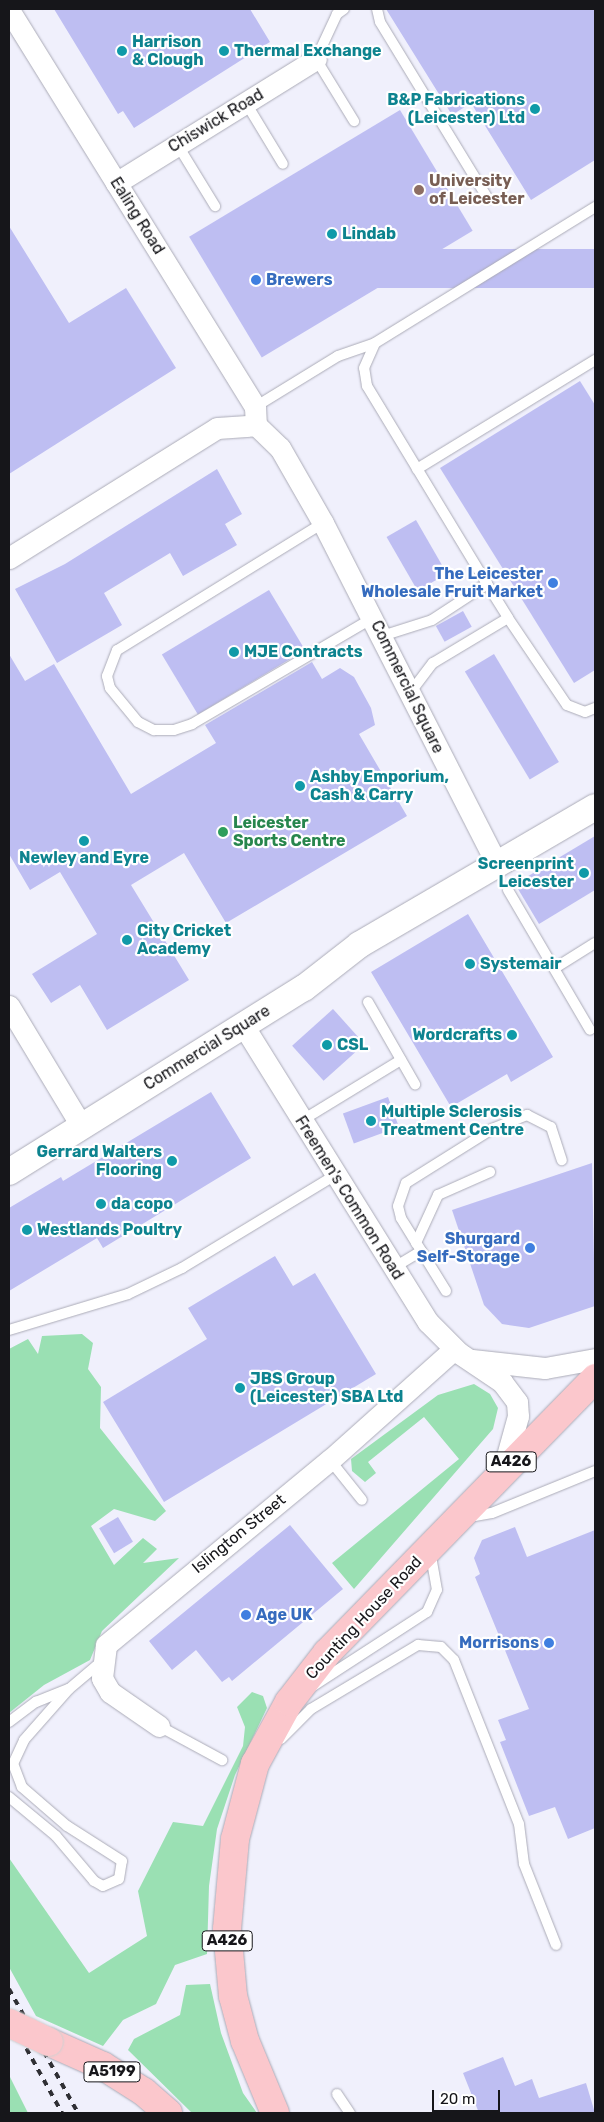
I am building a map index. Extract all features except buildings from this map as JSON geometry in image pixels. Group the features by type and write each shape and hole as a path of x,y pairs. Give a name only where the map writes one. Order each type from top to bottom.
{"main road":[{"name":"Counting House Road","path":"275,2113 245,2041 233,1996 227,1929 235,1839 255,1764 289,1702 327,1653 503,1470 595,1378"},
{"name":"A5199","path":"9,2023 103,2066 144,2092 168,2113"}],"street":[{"name":"Ealing Road","path":"9,10 116,183 255,416"},
{"name":"Chiswick Road","path":"116,183 316,59"},
{"name":"Commercial Square","path":"9,1172 304,988 359,944 496,862 378,627 323,523 280,448 255,416"},
{"path":"9,558 217,428 255,416"},
{"path":"496,862 595,807"},
{"path":"9,1008 82,1126"},
{"name":"Freemen's Common Road","path":"243,1025 334,1176 428,1322 461,1354 502,1382 517,1402 518,1416 503,1470"},
{"path":"461,1354 545,1368 595,1359"},
{"name":"Islington Street","path":"101,1662 106,1645 121,1628 461,1354"},
{"path":"101,1662 102,1678 110,1692 159,1726"}],"lane":[{"path":"344,9 337,14 316,59 354,121"},
{"path":"377,9 380,22 488,199"},
{"path":"246,103 283,164"},
{"path":"177,144 216,206"},
{"path":"255,416 338,356 375,342 595,207"},
{"path":"375,342 364,368 367,386 508,618 567,705 584,712 595,708"},
{"path":"417,469 595,360"},
{"path":"323,523 116,650 107,676 110,688 138,722 154,730 174,730 192,724 378,627 432,620 487,584"},
{"path":"410,693 433,663 508,618"},
{"path":"508,890 556,968 590,1030"},
{"path":"556,968 595,943"},
{"path":"368,1002 415,1084"},
{"path":"300,1121 401,1060"},
{"path":"446,1291 419,1247 398,1206 406,1183 483,1134 528,1115 551,1127 562,1160"},
{"path":"394,1268 419,1247 438,1195 490,1172"},
{"path":"9,1330 137,1290 334,1176"},
{"path":"330,1460 362,1500"},
{"path":"456,1520 492,1513 595,1471"},
{"path":"289,1702 427,1612 437,1590 430,1548"},
{"path":"255,1764 311,1709 418,1646 441,1647 454,1660 520,1824 524,1864 556,1945"},
{"path":"9,1797 56,1836 94,1881 103,1886 119,1879 122,1861 66,1826 22,1787 14,1769 15,1754 24,1740 68,1688 101,1662"},
{"path":"9,1722 36,1702 68,1688"},
{"path":"159,1726 222,1760"},
{"path":"337,2094 350,2113"}],"green space":[{"path":"82,1334 93,1343 88,1369 101,1387 100,1428 166,1511 155,1521 114,1509 91,1526 114,1565 143,1538 157,1549 143,1563 179,1558 102,1631 90,1660 44,1685 9,1713 9,1349 28,1339 38,1354 42,1336"},
{"path":"474,1384 490,1394 498,1408 493,1429 354,1589 332,1563 459,1459 424,1417 368,1462 376,1473 365,1482 352,1471 351,1459 438,1395"},
{"path":"252,1692 263,1696 267,1708 235,1775 217,1829 209,1886 207,1954 175,1965 156,2004 123,2020 103,2046 36,2016 9,1967 9,1858 89,1973 147,1936 138,1891 173,1822 203,1826 243,1746 245,1727 237,1707"},
{"path":"210,1984 221,2033 243,2093 257,2113 192,2113 128,2050 134,2039 180,2015 186,1985"},
{"path":"9,2075 28,2113 9,2113"}],"railway":[{"path":"9,1989 78,2113"},
{"path":"9,2017 62,2113"}],"place":[{"name":"Harrison & Clough","path":"122,51"},
{"name":"Thermal Exchange","path":"224,51"},
{"name":"B&P Fabrications (Leicester) Ltd","path":"535,109"},
{"name":"University of Leicester","path":"419,190"},
{"name":"Lindab","path":"332,234"},
{"name":"Brewers","path":"256,280"},
{"name":"The Leicester Wholesale Fruit Market","path":"553,583"},
{"name":"MJE Contracts","path":"234,652"},
{"name":"Ashby Emporium, Cash & Carry","path":"300,786"},
{"name":"Leicester Sports Centre","path":"223,832"},
{"name":"Newley and Eyre","path":"84,841"},
{"name":"Screenprint Leicester","path":"584,873"},
{"name":"City Cricket Academy","path":"127,940"},
{"name":"Systemair","path":"470,964"},
{"name":"Wordcrafts","path":"512,1035"},
{"name":"CSL","path":"327,1045"},
{"name":"Multiple Sclerosis Treatment Centre","path":"371,1121"},
{"name":"Gerrard Walters Flooring","path":"172,1161"},
{"name":"da copo","path":"101,1204"},
{"name":"Westlands Poultry","path":"27,1230"},
{"name":"Shurgard Self-Storage","path":"530,1248"},
{"name":"JBS Group (Leicester) SBA Ltd","path":"240,1388"},
{"name":"Age UK","path":"246,1615"},
{"name":"Morrisons","path":"549,1643"}]}
